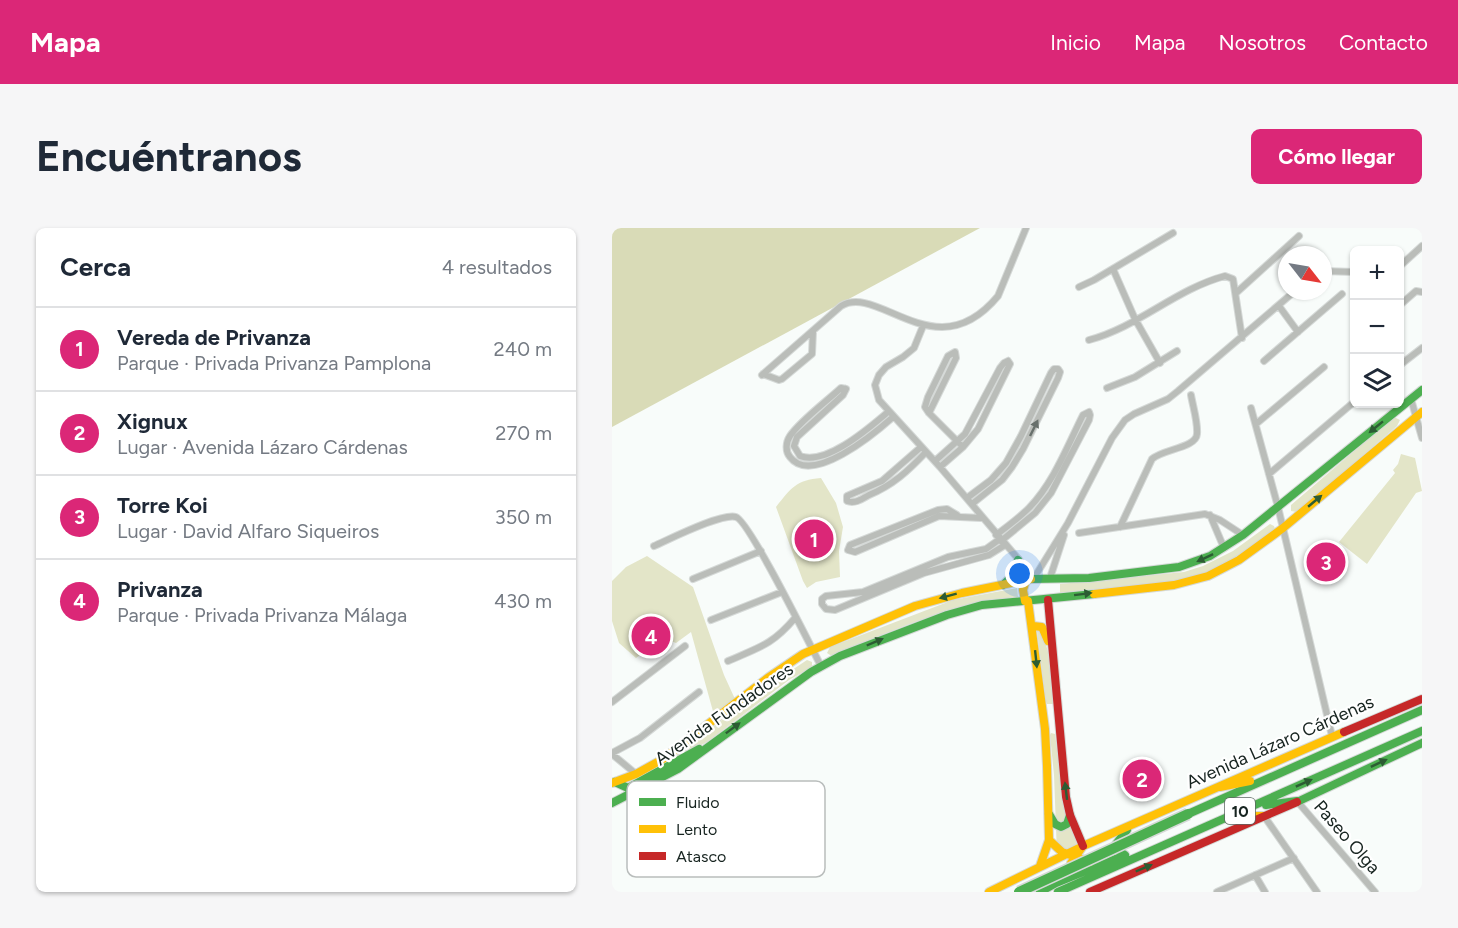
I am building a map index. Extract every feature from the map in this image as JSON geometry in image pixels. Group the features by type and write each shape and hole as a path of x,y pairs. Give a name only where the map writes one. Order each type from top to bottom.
{"main road":[{"name":"Avenida Fundadores","path":"613,780 636,774 682,745 769,677 812,649 915,606 950,595 1030,579 1089,578 1189,565 1224,548 1243,535 1422,390"},
{"name":"Avenida Fundadores","path":"656,781 678,770 784,690 821,666 885,638 947,615 982,605 1048,600 1155,587 1184,583 1208,576 1239,560 1282,528 1419,414"},
{"path":"1003,585 1021,563"},
{"path":"1155,587 1153,579 1157,569"},
{"path":"1137,589 1140,580 1139,571"},
{"path":"1030,579 1023,590 1033,626 1045,729 1049,813 1049,840 1040,866"},
{"path":"982,605 987,597 985,588"},
{"path":"1048,600 1066,797 1083,846 1057,887"},
{"path":"1033,626 1038,625 1043,628 1052,653"},
{"path":"1392,723 1422,700"},
{"name":"Avenida Lázaro Cárdenas","path":"989,892 1022,878 1040,866 1074,858 1083,846 1332,736 1422,700"},
{"name":"Avenida Lázaro Cárdenas","path":"1019,892 1271,776 1422,710"},
{"path":"1045,729 1055,730 1060,741"},
{"name":"10","path":"1057,887 1251,807 1422,731"},
{"path":"1090,892 1105,889 1422,743"},
{"path":"640,781 695,750 705,749"},
{"path":"1220,787 1271,776"},
{"path":"613,780 627,788"},
{"name":"Avenida Fundadores","path":"612,803 627,796"},
{"path":"1251,807 1297,801"},
{"path":"1049,813 1055,824 1061,827 1067,824 1071,815"},
{"path":"1228,816 1264,816"},
{"path":"1125,855 1117,849 1117,841 1137,823"},
{"path":"1040,892 1057,887 1076,875 1173,835 1190,832"},
{"path":"1049,840 1055,848 1074,858 1099,865"},
{"path":"1074,858 1076,875"},
{"path":"1022,878 1031,884 1031,892"}],"street":[{"path":"813,331 813,350 810,357 782,379 763,375 841,306 850,302 862,303 923,326 942,327 973,318 991,304 1003,287 1026,228"},
{"path":"1079,287 1173,233"},
{"path":"1236,293 1299,236"},
{"path":"1404,262 1422,246"},
{"path":"1113,268 1136,319 1160,363"},
{"path":"1332,271 1350,272"},
{"path":"1089,340 1112,332 1200,284 1225,276 1233,279 1242,338"},
{"path":"1404,302 1416,291 1422,292"},
{"path":"1264,361 1342,294"},
{"path":"923,326 914,348 886,367 879,375 875,385 876,395 882,406 937,464 1021,563 1030,579 1068,523 1121,425 1134,414 1168,399 1285,300"},
{"path":"1279,306 1298,332"},
{"path":"1404,361 1422,348"},
{"path":"1107,388 1135,377 1178,351"},
{"path":"929,413 956,358 955,352 948,356 925,407 929,413 960,445"},
{"path":"937,464 960,445 978,429 1009,366 1008,362 1002,365 960,445"},
{"path":"1256,424 1324,368"},
{"path":"1058,369 1060,372 1058,378 1020,456 1002,480 969,501 997,474 1012,452 1052,370 1058,369"},
{"path":"855,444 813,457 802,457 795,452 794,443 797,437 816,416 842,388 846,389 845,394 816,416 789,438 787,447 788,455 796,463 809,466 855,444 891,415"},
{"path":"1120,527 1152,459 1159,453 1190,444 1196,439 1191,395"},
{"path":"985,398 992,402"},
{"path":"1411,399 1419,414 1422,438"},
{"path":"1037,403 1044,406"},
{"path":"1269,474 1350,405"},
{"path":"1251,408 1278,507 1332,736"},
{"path":"922,570 835,610 826,609 822,604 822,599 826,596 856,594 922,570 989,555 1001,540 1028,509 1048,483 1063,459 1083,415 1089,412 1089,420 1055,488 1035,513 1001,540"},
{"path":"924,450 906,473 892,484 855,502 847,501 847,496 888,477 924,450"},
{"path":"788,455 795,452"},
{"path":"1012,452 1020,456"},
{"path":"1048,483 1055,488"},
{"path":"899,529 850,545 848,550 855,552 938,510 947,509 957,515 981,518"},
{"path":"1209,515 1224,548"},
{"path":"1079,533 1209,515 1243,535"},
{"path":"654,546 719,519 736,517 742,521 761,551 821,666"},
{"path":"1050,578 1068,523"},
{"path":"1218,533 1228,525"},
{"path":"693,579 761,551"},
{"path":"1021,563 1035,570 1040,567"},
{"path":"711,620 782,592"},
{"path":"728,661 770,643 780,636 795,618"},
{"path":"612,702 685,646"},
{"path":"636,774 612,753 640,738 699,692"},
{"name":"Paseo Olga","path":"1297,801 1375,892"},
{"path":"1264,816 1317,892"},
{"path":"1217,892 1294,858"},
{"path":"1255,875 1265,892"}],"green space":[{"path":"612,228 980,228 612,427"},
{"path":"1394,417 1400,420 1397,426 1297,512 1291,511 1291,505"},
{"path":"1401,454 1415,458 1422,491 1416,493 1367,564 1339,542 1395,473 1393,470"},
{"path":"821,478 836,503 843,527 839,551 840,577 816,582 807,588 776,507 795,486"},
{"path":"1270,524 1275,529 1221,568 1186,580 1060,593 1060,584 1184,572 1203,566 1233,551"},
{"path":"647,556 693,587 724,675 735,699 714,715 691,632 676,643 663,638 636,658 619,643 612,621 612,581 626,567"},
{"path":"1017,588 1018,597 947,611 834,655 827,653 830,647 953,600"},
{"path":"1042,630 1048,652 1055,701 1053,704 1046,702 1037,631"},
{"path":"807,660 812,662 812,667 789,680 707,742 649,773 777,680"},
{"path":"1055,734 1081,844 1057,854 1050,735"}],"traffic: fast":[{"path":"1031,579 1089,578 1179,567 1210,556 1243,535 1422,390"},
{"path":"1003,585 1012,576 1018,560"},
{"path":"655,781 678,769 811,672 840,656 947,615 982,605 1094,594"},
{"path":"1188,814 1422,710"},
{"path":"1058,892 1422,731"},
{"path":"1297,802 1422,743"},
{"path":"641,781 699,749"},
{"path":"615,782 627,788"},
{"path":"612,803 627,795"},
{"path":"1266,805 1297,801"},
{"path":"1049,814 1055,824 1061,827 1067,824 1070,815"},
{"path":"1019,892 1188,814"},
{"path":"1125,855 1119,851 1116,844 1127,830"},
{"path":"1040,892 1056,883 1120,857"}],"traffic: slow":[{"path":"1094,594 1174,585 1208,576 1239,560 1283,528 1422,412"},
{"path":"612,783 636,774 663,759 769,677 803,654 915,606 962,593 1031,579"},
{"path":"1025,601 1023,590 1026,580"},
{"path":"1028,601 1045,729 1047,766 1049,840 1040,866"},
{"path":"1033,626 1042,627 1048,641"},
{"path":"989,892 1083,846 1344,732"},
{"path":"1220,787 1250,781"},
{"path":"1237,816 1264,816"},
{"path":"1049,840 1062,852 1090,862"},
{"path":"1071,863 1083,846"}],"traffic: jam":[{"path":"1048,600 1066,797 1070,815 1083,846"},
{"path":"1344,732 1422,699"},
{"path":"1090,892 1297,802"}],"place":[{"name":"Vereda de Privanza","path":"814,539"},
{"name":"Torre Koi","path":"1326,562"},
{"name":"Privanza","path":"651,636"},
{"name":"Xignux","path":"1142,779"}]}
